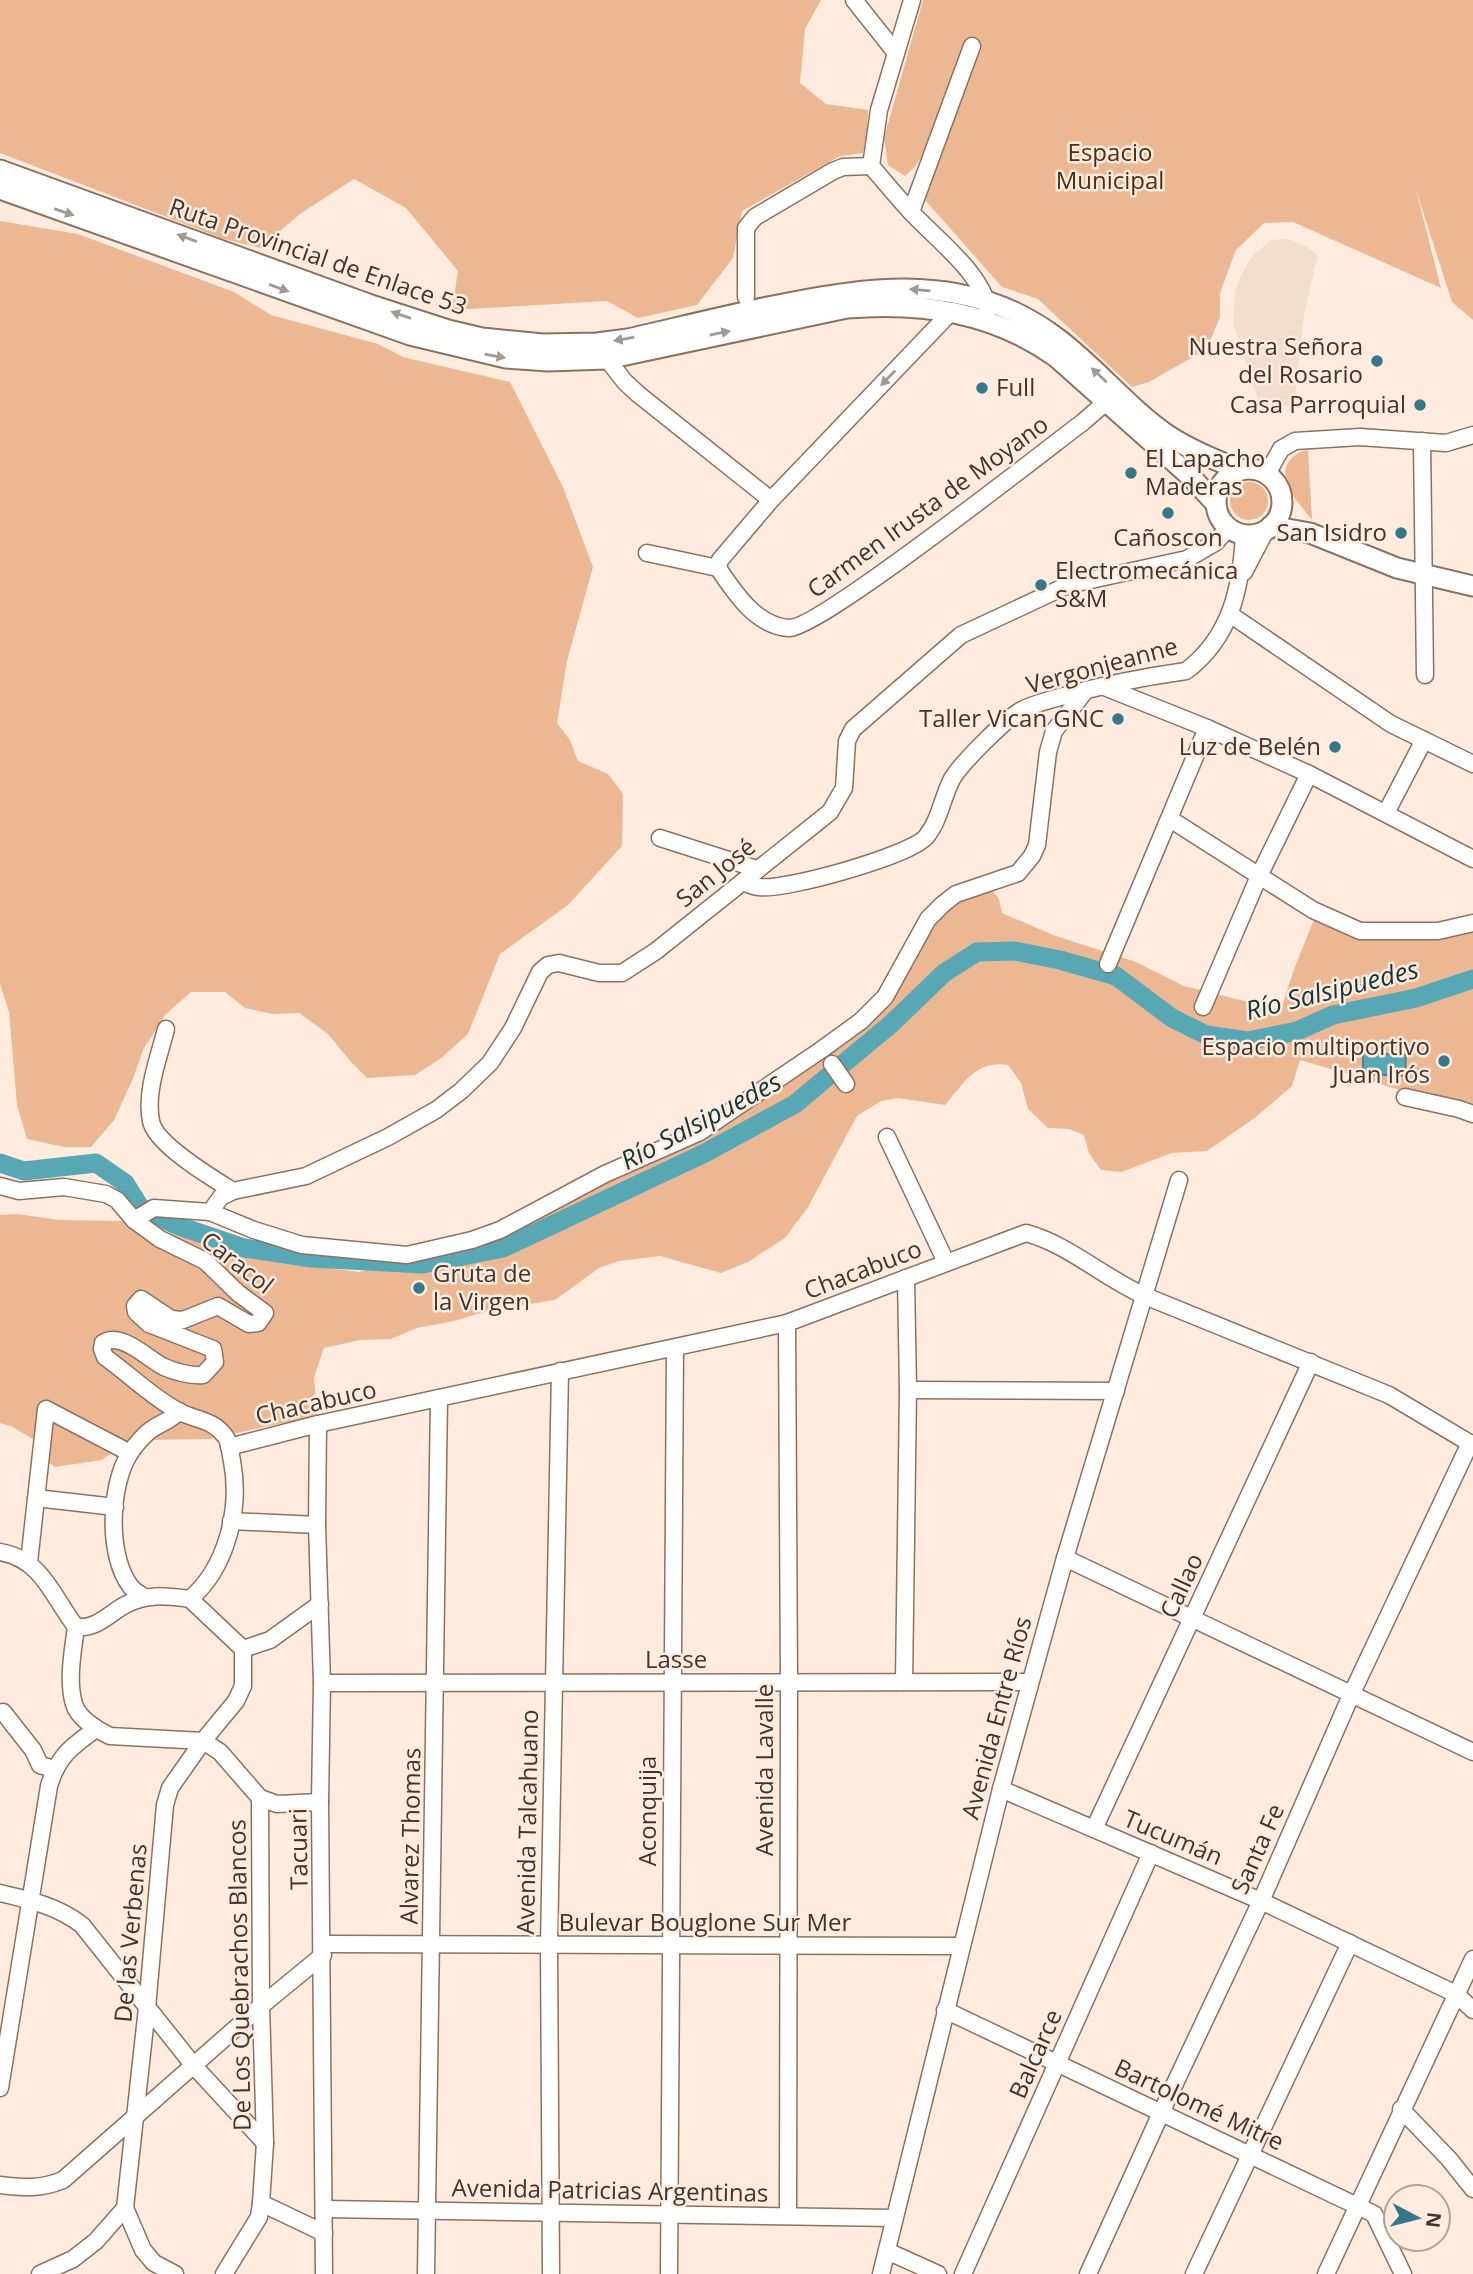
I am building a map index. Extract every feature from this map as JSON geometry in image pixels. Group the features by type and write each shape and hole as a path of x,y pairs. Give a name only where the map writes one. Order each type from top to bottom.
{"main road":[{"name":"Ruta Provincial de Enlace 53","path":"0,170 381,309 482,338 566,345 597,344 814,298 876,288 955,293 987,301 1029,319 1056,337 1113,402 1216,504"},
{"name":"Ruta Provincial de Enlace 53","path":"0,189 435,342 506,358 548,361 607,359 847,308 869,306 952,311 1033,341 1113,402 1169,435 1241,470"},
{"path":"1282,500 1277,519 1269,528 1259,533 1236,532 1222,522 1216,495 1225,479 1241,470 1254,469 1267,474 1277,485 1282,500 1296,520 1310,533"},
{"path":"1269,528 1310,533 1377,561 1425,576 1473,586"}],"street":[{"path":"854,0 896,53"},
{"path":"912,0 879,110 871,166 979,286 987,301 990,323"},
{"path":"911,212 972,46"},
{"path":"746,297 747,228 755,217 833,171 843,167 871,166"},
{"path":"647,553 719,564 771,500 952,311"},
{"path":"607,359 638,394 771,500"},
{"name":"Carmen Irusta de Moyano","path":"719,564 748,607 766,620 793,628 809,622 863,587 1113,402"},
{"path":"1267,474 1281,449 1295,441 1360,437 1446,443 1473,436"},
{"path":"1422,441 1425,676"},
{"name":"Vergonjeanne","path":"743,882 759,888 796,883 869,864 911,847 924,839 935,823 952,779 965,761 1019,712 1094,688 1186,671 1198,662 1231,615 1241,577 1269,528"},
{"name":"Vergonjeanne","path":"1236,532 1241,577"},
{"name":"San José","path":"233,1191 306,1176 436,1111 490,1063 513,1028 540,972 548,965 559,963 599,973 622,973 656,951 830,812 844,788 847,741 853,729 961,635 1068,585 1187,559 1236,532"},
{"path":"1231,615 1391,724 1473,764"},
{"path":"0,1186 19,1191 64,1187 106,1194 117,1200 134,1220 155,1208 210,1212 302,1245 407,1255 472,1240 500,1230 605,1174 700,1132 861,1021 885,997 928,919 943,904 956,894 1018,873 1032,856 1037,845 1048,752 1054,731 1094,688 1207,728 1309,775 1473,859"},
{"path":"1108,964 1207,728"},
{"path":"1386,813 1424,740"},
{"path":"1203,1007 1259,876 1309,775"},
{"path":"1170,819 1313,910 1360,931 1438,931 1473,923"},
{"path":"660,838 757,869"},
{"path":"166,1029 149,1101 151,1123 156,1134 201,1172 233,1191"},
{"path":"832,1064 846,1084"},
{"path":"1405,1097 1473,1114"},
{"path":"887,1137 946,1262"},
{"name":"Avenida Entre Ríos","path":"881,2274 1001,1788 1065,1558 1179,1181"},
{"path":"210,1212 221,1197 233,1191"},
{"name":"Caracol","path":"134,1220 160,1239 205,1261 238,1293 265,1313 258,1323 250,1324 218,1306 183,1320 170,1319 141,1299 135,1306 136,1312 149,1324 213,1349 215,1362 203,1375 191,1376 163,1366 140,1350 116,1340 108,1339 103,1343 105,1357 178,1411 214,1424 227,1437 229,1447"},
{"name":"Chacabuco","path":"229,1447 318,1424 787,1323 1026,1233 1054,1242 1110,1279 1145,1296 1389,1395 1472,1444"},
{"path":"904,1682 908,1390 906,1278"},
{"name":"Avenida Lavalle","path":"787,1323 788,2216"},
{"name":"Aconquija","path":"669,2274 675,1348"},
{"name":"Callao","path":"1094,1829 1311,1362"},
{"name":"Avenida Talcahuano","path":"551,2274 549,1945 560,1371"},
{"path":"908,1390 1116,1391"},
{"name":"Alvarez Thomas","path":"426,2274 439,1398"},
{"path":"29,1562 46,1409 130,1453"},
{"path":"144,1597 132,1588 122,1568 114,1522 117,1486 130,1453 151,1429 172,1419 178,1411"},
{"name":"Tacuari","path":"318,1424 317,1525 322,1683 320,1802 324,2274"},
{"name":"Santa Fe","path":"1088,2274 1261,1901 1352,1693 1472,1444"},
{"path":"190,1600 205,1587 216,1569 231,1521 234,1494 229,1447"},
{"path":"36,1498 115,1507"},
{"path":"231,1521 317,1525"},
{"path":"0,1552 17,1555 29,1562 76,1627 72,1670 74,1705 96,1729 110,1736 203,1741"},
{"path":"1065,1558 1473,1752"},
{"path":"76,1627 88,1628 126,1604 144,1597 160,1595 190,1600 243,1649 270,1640 320,1604"},
{"name":"De las Verbenas","path":"125,2208 147,2008 164,1805 170,1788 203,1741 236,1701 243,1686 243,1649"},
{"name":"Lasse","path":"322,1683 1030,1682"},
{"path":"4,1712 33,1750 40,1765 54,1769"},
{"path":"0,2088 42,1819 54,1769 67,1750 96,1729"},
{"name":"De Los Quebrachos Blancos","path":"203,1741 220,1752 260,1798 265,2143 261,2203 258,2217 224,2274"},
{"name":"Tucumán","path":"1001,1788 1261,1901 1456,1994 1473,2010"},
{"path":"260,1798 277,1804 320,1802"},
{"name":"Balcarce","path":"963,2274 1152,1853"},
{"path":"0,1894 65,1912 82,1924 194,2066 265,2143"},
{"path":"1194,2274 1350,1943"},
{"name":"Bulevar Bouglone Sur Mer","path":"323,1950 432,1945 961,1946"},
{"path":"0,2185 27,2189 45,2187 63,2180 323,1950"},
{"path":"1326,2274 1473,1959"},
{"name":"Bartolomé Mitre","path":"945,2010 1374,2214 1403,2274"},
{"path":"1401,2109 1473,2189"},
{"path":"261,2203 324,2233"},
{"path":"40,2274 73,2259 96,2241 125,2208 143,2250 154,2263 175,2274"},
{"name":"Avenida Patricias Argentinas","path":"325,2209 894,2218"},
{"path":"887,2251 938,2274"}],"shaded area":[{"path":"1287,239 1302,244 1318,255 1304,314 1294,407 1259,403 1233,323 1235,292 1242,273 1254,254 1272,240"}],"green space":[{"path":"0,0 821,0 805,29 800,83 826,104 868,110 867,132 863,153 840,156 742,211 733,258 697,305 638,318 607,301 452,310 458,271 406,208 354,179 300,214 260,248 224,239 0,153"},
{"name":"Espacio Municipal","path":"923,0 1473,0 1473,320 1452,302 1416,190 1441,288 1293,222 1264,223 1236,250 1220,293 1220,317 1211,339 1198,354 1149,382 1132,387 1038,299 1002,287 925,200 981,43 968,39 925,151 915,167 905,176 888,165 884,138"},
{"path":"0,221 78,234 234,292 271,315 378,344 403,357 510,382 563,487 593,567 567,661 557,723 570,740 578,761 608,774 623,794 622,846 568,905 500,954 468,1034 440,1059 415,1075 367,1078 328,1034 299,1013 272,1014 245,1008 225,992 191,992 166,1014 144,1048 114,1120 91,1147 64,1147 27,1139 17,1105 9,1012 0,984"},
{"path":"1308,450 1312,520 1293,496 1285,473 1292,457"},
{"path":"1249,482 1262,488 1268,501 1262,514 1249,520 1236,514 1230,501 1236,488"},
{"path":"991,889 999,899 1002,913 1053,935 1136,962 1184,986 1281,1010 1314,919 1353,937 1443,937 1473,931 1473,1111 1300,1060 1292,1086 1256,1117 1207,1151 1172,1153 1121,1172 1101,1170 1089,1153 1084,1135 1069,1129 1048,1128 1028,1109 1021,1083 1008,1065 987,1066 965,1081 945,1105 898,1098 881,1101 857,1116 808,1207 785,1238 748,1262 721,1273 660,1256 619,1261 599,1268 555,1300 487,1311 417,1328 391,1339 360,1340 324,1348 314,1377 318,1424 287,1422 210,1439 147,1440 123,1444 102,1460 55,1467 43,1458 41,1444 11,1426 0,1423 0,1215 18,1214 59,1220 123,1221 263,1259 359,1272 504,1237 665,1155 859,1034 884,1005 915,952 939,920 954,906"}],"water":[{"path":"1363,1053 1406,1055 1405,1076 1363,1074"}],"waterway":[{"name":"Río Salsipuedes","path":"0,1163 24,1171 96,1163 125,1183 140,1207 176,1225 244,1248 312,1258 423,1264 503,1248 705,1153 795,1104 891,1024 944,973 977,952 1015,951 1116,976 1172,1018 1206,1035 1248,1041 1297,1031 1333,1015 1416,998 1473,979"}],"place":[{"name":"Nuestra Señora del Rosario","path":"1377,361"},
{"name":"Full","path":"982,388"},
{"name":"Casa Parroquial","path":"1420,405"},
{"name":"El Lapacho Maderas","path":"1131,473"},
{"name":"Cañoscon","path":"1168,513"},
{"name":"San Isidro","path":"1401,533"},
{"name":"Electromecánica S&M","path":"1041,585"},
{"name":"Taller Vican GNC","path":"1118,719"},
{"name":"Luz de Belén","path":"1335,747"},
{"name":"Espacio multiportivo Juan Irós","path":"1444,1061"},
{"name":"Gruta de la Virgen","path":"419,1288"}]}
